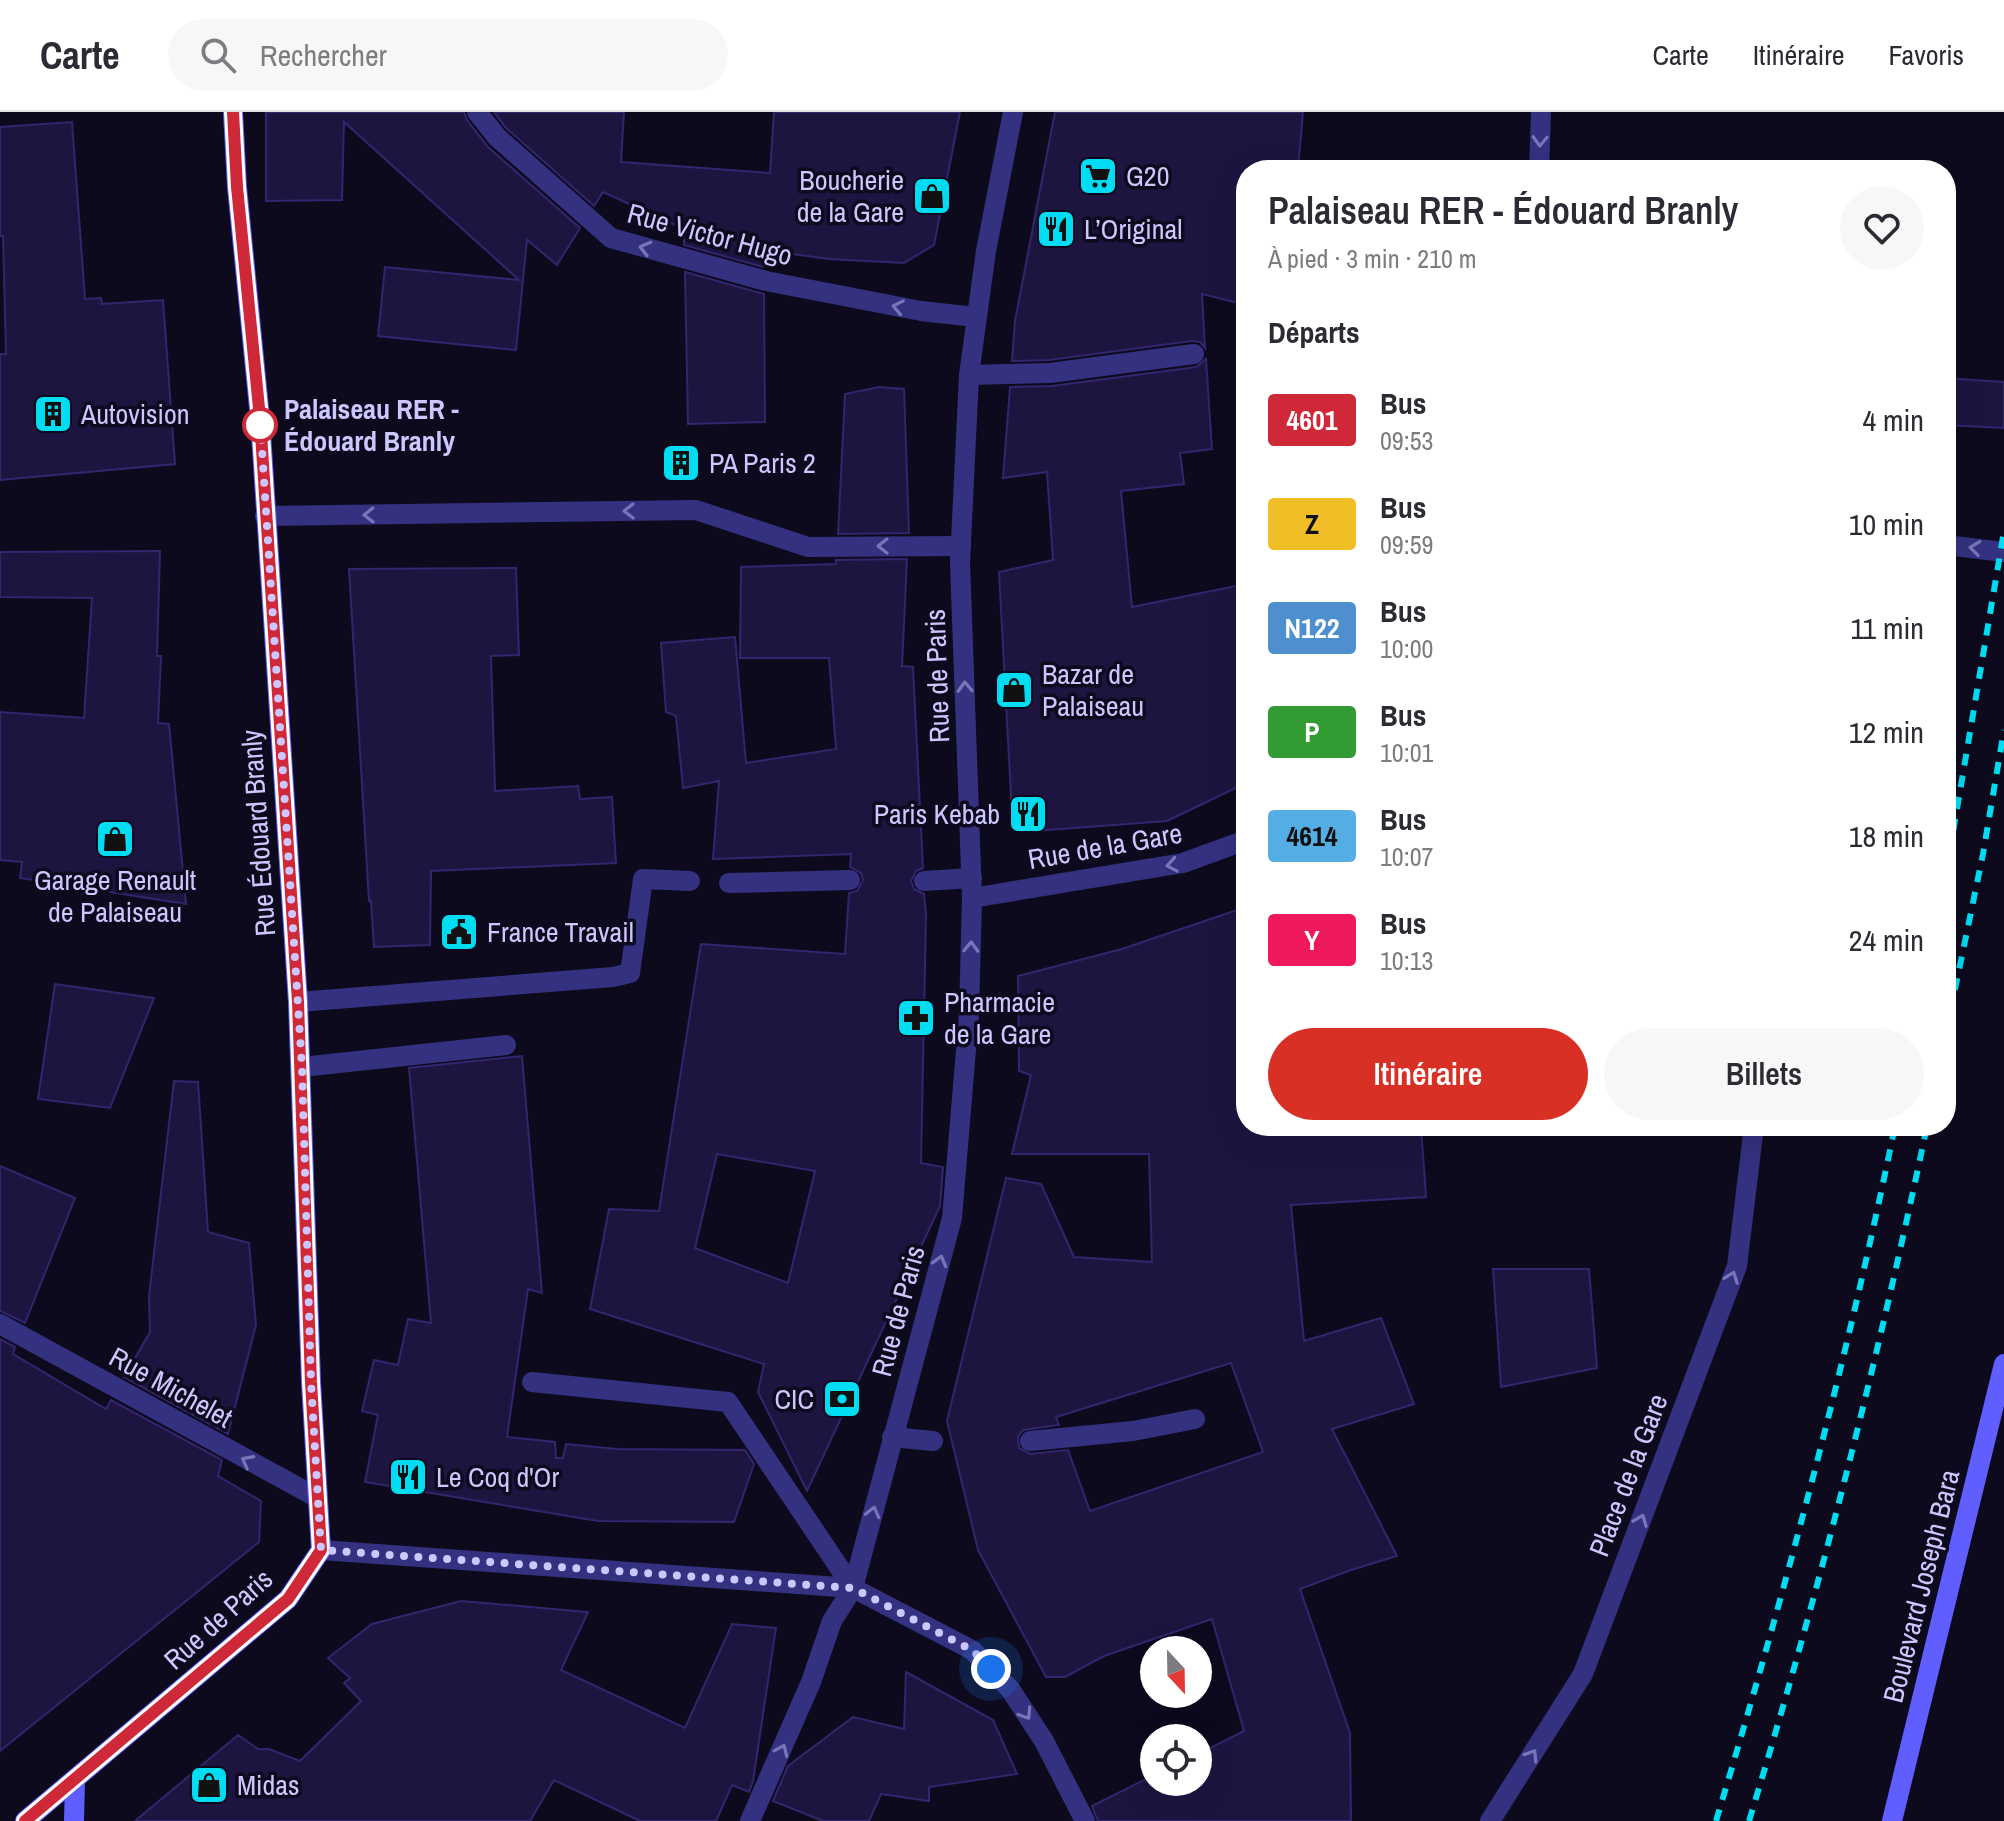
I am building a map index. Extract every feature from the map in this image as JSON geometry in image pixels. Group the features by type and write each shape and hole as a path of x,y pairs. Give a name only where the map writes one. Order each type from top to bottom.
{"main road":[{"name":"Rue Édouard Branly","path":"233,112 237,187 260,418 302,1067 316,1497 321,1550"},
{"name":"Boulevard Joseph Bara","path":"1892,1821 2004,1364"},
{"name":"Rue de Paris","path":"25,1821 288,1599 321,1550"},
{"path":"74,1821 75,1781"}],"street":[{"name":"Rue Victor Hugo","path":"477,112 497,137 611,238 766,281 921,311 975,317"},
{"name":"Rue de Paris","path":"750,1821 811,1682 832,1621 853,1588 952,1218 969,1014 972,888 961,546 969,375 975,317 1013,112"},
{"path":"1539,160 1541,112"},
{"path":"969,375 1050,373 1194,354"},
{"path":"265,516 696,510 808,547 961,546"},
{"path":"1956,546 2004,552"},
{"name":"Rue de la Gare","path":"924,881 972,888 1183,863 1236,844"},
{"path":"298,1002 630,973 643,879 690,881"},
{"path":"729,883 850,880"},
{"path":"302,1067 506,1045"},
{"name":"Place de la Gare","path":"1490,1821 1589,1660 1737,1266 1753,1136"},
{"name":"Rue Michelet","path":"0,1324 316,1497"},
{"path":"532,1382 728,1402 853,1588"},
{"path":"1030,1441 1133,1431 1195,1419"},
{"path":"892,1437 933,1441"},
{"path":"321,1550 853,1588 972,1650 982,1660 1010,1689 1044,1741 1085,1821"}],"building":[{"path":"266,112 464,112 488,147 580,228 557,265 527,240 516,350 378,336 385,267 519,280 344,122 342,200 266,201"},
{"path":"494,112 624,112 621,162 770,173 774,112 960,112 934,245 904,263 829,259 763,250 763,267 684,245 684,229 603,192 594,206 506,128"},
{"path":"1055,112 1303,112 1299,160 1236,160 1236,302 1202,294 1205,348 1200,342 1192,341 1049,360 1012,361 1015,321"},
{"path":"72,122 85,299 101,298 102,304 163,300 175,464 0,480 0,354 6,354 3,236 0,236 0,127"},
{"path":"685,272 764,294 765,422 688,424"},
{"path":"1206,359 1212,449 1180,453 1184,484 1121,491 1132,607 1236,586 1236,788 1167,821 1034,831 1012,814 999,572 1053,560 1047,472 1003,478 1010,387 1052,386 1196,367"},
{"path":"1956,379 2004,382 2004,428 1956,426"},
{"path":"879,387 904,389 909,533 838,534 845,394"},
{"path":"160,551 158,723 169,724 186,904 20,878 22,862 0,860 0,712 84,718 92,598 0,597 0,552"},
{"path":"907,559 902,666 913,667 923,868 916,871 911,881 914,889 924,894 926,914 921,1163 943,1167 940,1206 807,1491 758,1392 764,1364 590,1309 609,1209 659,1211 701,944 845,954 849,893 857,891 863,880 861,873 850,867 851,854 713,859 719,781 683,788 676,716 666,712 661,643 735,637 746,763 836,749 829,658 740,658 741,567 836,564 836,560","holes":["717,1154 815,1171 788,1283 695,1248"]},
{"path":"516,568 519,655 491,656 495,791 578,786 580,799 612,797 616,863 431,871 430,945 374,947 349,569"},
{"path":"1236,910 1236,1136 1422,1136 1426,1197 1291,1205 1304,1341 1381,1318 1414,1404 1332,1429 1397,1556 1300,1589 1350,1733 1351,1821 1098,1821 1092,1806 1140,1782 1140,1796 1212,1796 1212,1747 1244,1731 1212,1619 1162,1636 1140,1636 1140,1644 1104,1656 1065,1677 1046,1677 978,1550 947,1421 1006,1178 1041,1184 1074,1257 1152,1262 1149,1154 1012,1154 1031,1075 1019,1071 1018,976 1122,949","holes":["1231,1363 1263,1452 1090,1511 1068,1450 1030,1454 1019,1448 1018,1436 1023,1430 1059,1425 1056,1417"]},
{"path":"55,984 154,998 110,1108 38,1099"},
{"path":"522,1056 542,1293 528,1289 507,1437 555,1442 556,1458 563,1458 566,1444 617,1449 745,1450 754,1464 734,1522 598,1521 365,1482 378,1415 362,1411 374,1360 398,1365 408,1319 431,1323 409,1068"},
{"path":"174,1081 198,1082 208,1232 249,1243 256,1325 228,1434 124,1377 150,1332 149,1296"},
{"path":"0,1166 75,1198 25,1323 0,1311"},
{"path":"1493,1269 1589,1269 1597,1368 1501,1387"},
{"path":"0,1339 15,1347 13,1354 106,1409 111,1400 222,1460 218,1476 261,1501 259,1542 0,1751"},
{"path":"461,1601 588,1612 561,1670 685,1728 732,1624 776,1628 749,1792 732,1785 716,1821 640,1821 554,1780 530,1821 135,1821 238,1735 258,1749 269,1749 300,1761 361,1701 344,1683 350,1678 328,1658 372,1624"},
{"path":"906,1672 993,1720 1017,1774 929,1787 929,1801 881,1794 869,1821 823,1821 773,1801 788,1766 853,1717 904,1729"}],"railway":[{"path":"1956,815 2004,531"},
{"path":"1956,985 2004,730"},
{"path":"1716,1821 1813,1476 1893,1136"},
{"path":"1749,1821 1846,1475 1925,1136"}],"bus line":[{"name":"4601","path":"25,1821 288,1599 321,1550 311,1382 302,1067 260,418 237,187 233,112"}],"place":[{"name":"G20","path":"1098,176"},
{"name":"Boucherie de la Gare","path":"932,196"},
{"name":"L’Original","path":"1056,229"},
{"name":"Autovision","path":"53,414"},
{"name":"Palaiseau RER - Édouard Branly","path":"260,425"},
{"name":"PA Paris 2","path":"681,463"},
{"name":"Bazar de Palaiseau","path":"1014,690"},
{"name":"Paris Kebab","path":"1028,814"},
{"name":"Garage Renault de Palaiseau","path":"115,839"},
{"name":"France Travail","path":"459,932"},
{"name":"Pharmacie de la Gare","path":"916,1018"},
{"name":"CIC","path":"842,1399"},
{"name":"Le Coq d'Or","path":"408,1477"},
{"name":"Midas","path":"209,1785"}],"route":[{"path":"260,425 260,418 302,1067 311,1382 321,1550 853,1588 972,1650 991,1669"}]}
